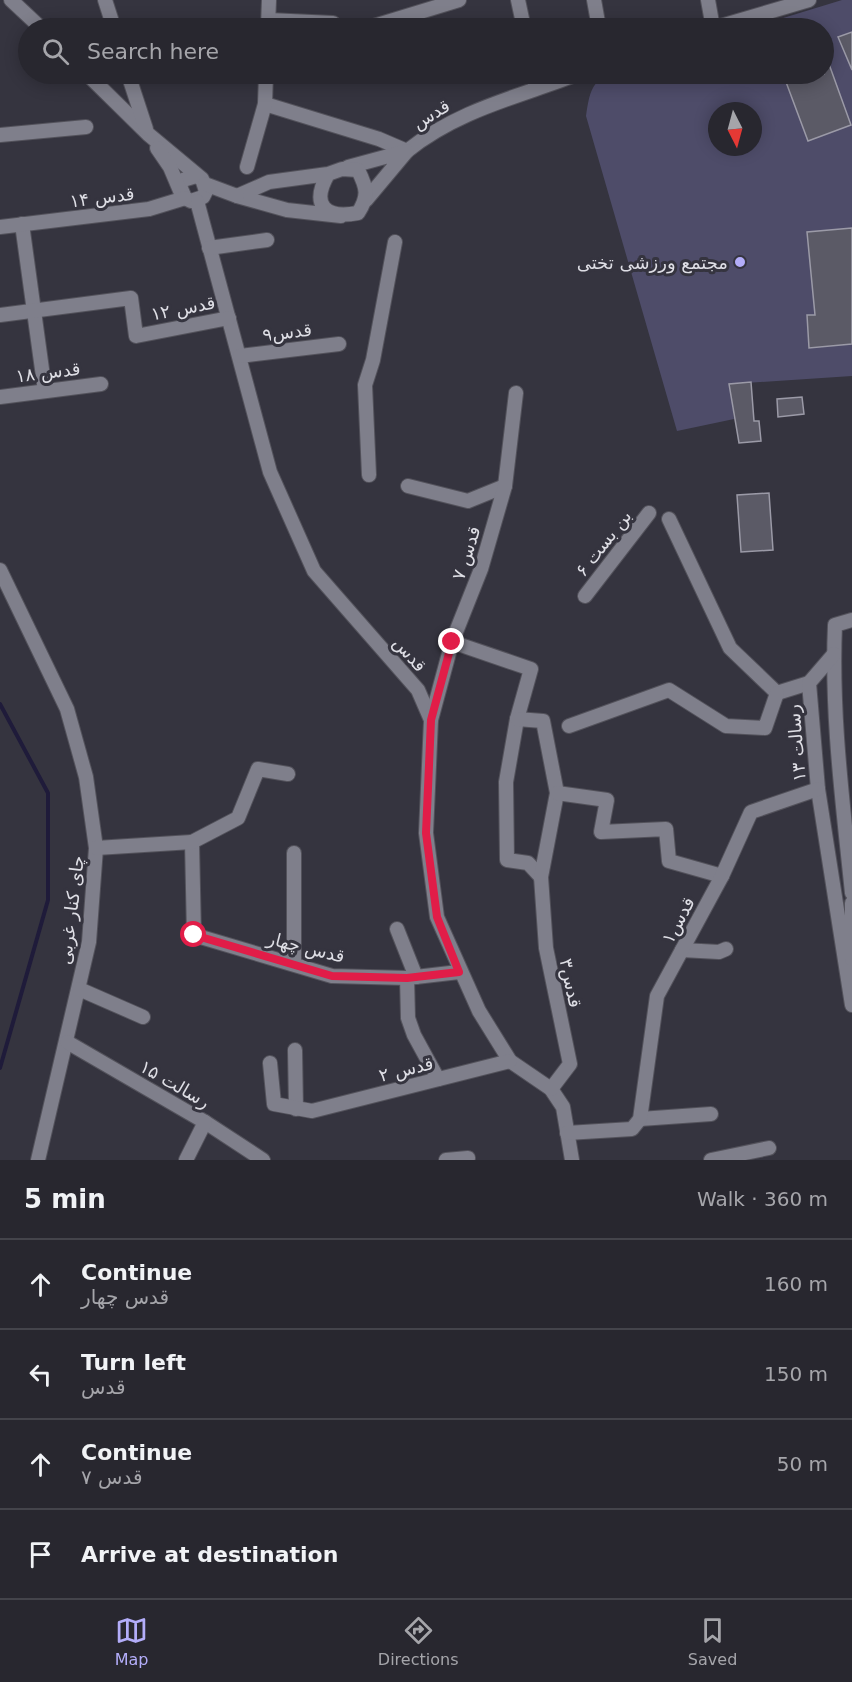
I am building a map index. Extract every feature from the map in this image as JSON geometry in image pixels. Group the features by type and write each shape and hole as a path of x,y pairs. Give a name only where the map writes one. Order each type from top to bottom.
{"street":[{"path":"12,0 31,18"},
{"path":"105,0 111,18"},
{"path":"268,18 269,0"},
{"path":"400,18 459,0"},
{"path":"518,0 522,18"},
{"path":"594,0 597,18"},
{"path":"708,0 712,18"},
{"path":"748,18 809,0"},
{"name":"قدس","path":"97,84 148,134 203,182 237,196 287,210 341,216"},
{"name":"قدس","path":"131,84 148,134 188,197 209,248 270,472 314,571 418,690 431,720 426,833 437,917 459,972 479,1011 510,1061 552,1089"},
{"path":"248,167 265,104 266,84"},
{"path":"535,84 536,88"},
{"name":"قدس","path":"407,151 428,134 476,109 548,84"},
{"path":"265,104 379,138 407,151"},
{"path":"0,135 86,127"},
{"path":"237,196 269,182 328,174 407,151"},
{"path":"328,174 320,191 321,205 327,212 341,216 358,213 407,151"},
{"path":"342,169 358,171 367,189 366,200"},
{"path":"189,176 203,182 206,191 188,197 180,186 189,176"},
{"name":"قدس ۱۴","path":"0,227 149,209 188,197"},
{"path":"22,224 45,391"},
{"path":"209,248 267,240"},
{"path":"369,475 365,385 374,360 395,242"},
{"name":"قدس ۱۲","path":"34,312 131,298 136,336 229,318"},
{"path":"0,315 34,312"},
{"name":"قدس۹","path":"240,356 339,344"},
{"name":"قدس ۱۸","path":"0,397 101,384"},
{"name":"قدس ۷","path":"431,720 452,642 481,569 506,486 516,393"},
{"path":"408,486 468,501 506,486"},
{"name":"بن بست ۶","path":"585,596 650,513"},
{"path":"669,519 730,648 777,693"},
{"name":"چای کنار غربی","path":"0,570 67,709 86,777 96,848 89,942 38,1160"},
{"path":"852,620 835,625 834,654 836,743 852,893"},
{"path":"452,642 531,669 516,719 506,782 507,860 528,863 541,877"},
{"name":"رسالت ۱۳","path":"834,654 809,683 818,789 852,1004"},
{"path":"777,693 809,683"},
{"path":"569,726 669,690 726,726 765,728 777,693"},
{"name":"قدس۳","path":"516,719 543,721 557,793 541,877 546,948 570,1064 552,1089"},
{"path":"96,848 192,842 238,819 258,770 288,774"},
{"name":"قدس۱","path":"640,1119 657,996 722,876 751,812 818,789"},
{"path":"557,793 607,800 601,831 666,829 669,861 722,876"},
{"name":"قدس چهار","path":"192,842 194,935 332,976 412,977 459,972"},
{"path":"294,853 294,963"},
{"name":"رسالت ۱۳","path":"852,903 852,1004"},
{"path":"397,929 412,977 408,1018 414,1035 438,1079"},
{"path":"682,950 720,952 726,949"},
{"path":"79,989 142,1017"},
{"name":"رسالت ۱۵","path":"67,1042 205,1122 263,1160"},
{"path":"270,1063 274,1104 296,1109 295,1050"},
{"name":"قدس ۲","path":"296,1109 312,1111 510,1061"},
{"path":"552,1089 563,1107 572,1160"},
{"path":"567,1133 632,1129 640,1119 711,1114"},
{"path":"186,1160 205,1122"},
{"path":"711,1160 768,1148"},
{"path":"446,1160 468,1158"}],"shaded area":[{"name":"مجتمع ورزشی تختی","path":"842,0 852,0 852,376 730,384 734,419 677,431 586,116 591,91 596,84 834,84 834,18 784,18"}],"building":[{"path":"852,32 852,70 838,37"},
{"path":"834,78 851,125 808,141 787,84 834,84"},
{"path":"852,228 852,344 809,348 807,315 815,315 807,232"},
{"path":"751,382 754,421 759,421 761,441 739,443 729,384"},
{"path":"802,397 804,414 778,417 777,399"},
{"path":"769,493 773,550 741,552 737,495"}],"waterway":[{"path":"0,704 48,793 48,900 0,1068"}],"place":[{"name":"مجتمع ورزشی تختی","path":"740,262"}],"route":[{"path":"194,935 332,976 407,978 459,972 437,917 426,833 431,720 452,642"}]}
